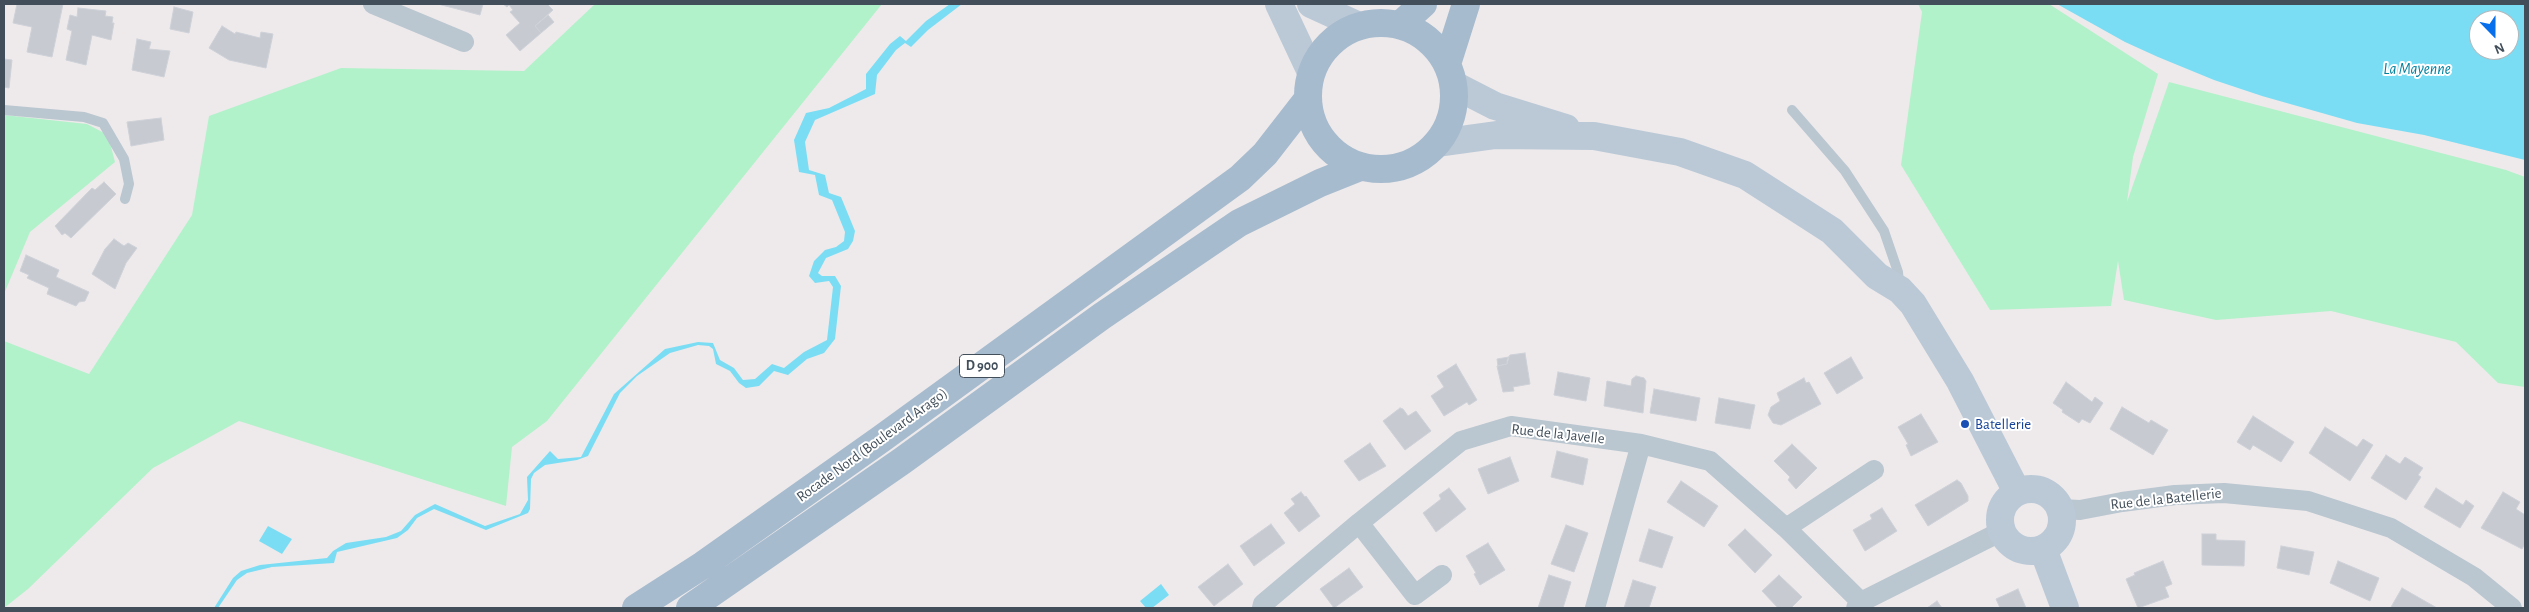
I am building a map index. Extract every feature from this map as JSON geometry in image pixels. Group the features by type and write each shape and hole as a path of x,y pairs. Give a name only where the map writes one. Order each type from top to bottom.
{"main road":[{"path":"1400,25 1423,4"},
{"path":"1450,74 1435,47 1419,34 1400,25 1379,23 1358,26 1338,36 1322,52 1311,72 1307,100 1312,122 1323,142 1340,158 1360,167 1382,170 1403,167 1422,158 1438,143 1451,119 1454,106 1450,74 1466,4"},
{"name":"Rocade Nord (Boulevard Arago)","path":"636,608 703,565 881,439 1240,178 1266,154 1307,100"},
{"name":"Rocade Nord (Boulevard Arago)","path":"690,608 902,461 1102,316 1239,223 1320,183 1360,167"}],"street":[{"path":"373,4 464,42"},
{"path":"1279,4 1311,72"},
{"path":"1311,4 1358,26"},
{"path":"1450,74 1495,106 1594,136 1680,152 1745,175 1832,231 1877,276 1900,290 1913,304 1960,381 2017,492"},
{"path":"1438,143 1496,135 1594,136"},
{"name":"Rue de la Javelle","path":"1262,608 1263,604 1359,523 1461,441 1511,426 1641,444 1710,461 1786,528 1858,605"},
{"path":"1595,608 1641,444"},
{"path":"1786,528 1874,470"},
{"path":"2027,489 2043,491 2055,500 2060,509 2061,528 2051,544 2043,549 2024,550 2007,540 2002,531 2000,513 2004,504 2017,492 2027,489"},
{"name":"Rue de la Batellerie","path":"2060,509 2080,510 2157,497 2224,493 2308,501 2391,528 2474,577 2512,608"},
{"path":"1359,523 1415,595 1442,575"},
{"path":"1858,605 2002,531"},
{"path":"2043,549 2065,608"}],"lane":[{"path":"4,110 84,116 103,123 124,159 128,184 125,199"},
{"path":"1792,110 1845,171 1884,231 1898,272 1900,290"}],"green space":[{"path":"595,4 882,4 547,421 512,447 506,506 239,421 153,468 28,589 4,608 4,341 89,374 192,215 209,116 341,68 524,71"},
{"path":"1918,4 2049,4 2158,74 2133,157 2127,202 2169,82 2506,170 2525,177 2525,387 2498,383 2456,342 2331,311 2216,320 2124,300 2118,261 2111,306 1990,310 1901,165 1922,12"},
{"path":"4,115 87,124 108,135 115,162 30,232 4,294"}],"water":[{"path":"950,4 962,4 928,30 911,47 905,43 896,50 877,75 875,94 815,120 805,142 809,170 825,175 829,193 841,197 855,231 853,241 848,249 826,258 818,273 822,276 835,276 841,286 835,339 824,353 807,359 788,375 774,371 759,386 746,388 739,383 730,371 716,364 713,349 709,346 698,345 670,353 637,376 620,393 588,456 577,460 545,465 534,473 531,479 530,509 528,513 486,530 434,509 417,518 408,530 397,538 337,552 334,563 272,567 247,573 237,580 218,608 214,608 233,578 241,571 260,565 327,558 333,551 346,543 386,537 401,531 415,515 435,504 485,526 520,514 528,500 527,477 550,451 558,459 581,457 614,394 665,349 698,342 713,343 720,360 734,368 743,380 755,379 772,364 784,368 804,352 827,340 833,287 829,281 815,283 809,276 814,261 825,250 836,247 844,241 845,232 832,200 819,195 815,175 799,172 794,140 806,113 829,108 866,89 866,74 890,44 900,36 906,41 926,21"},
{"name":"La Mayenne","path":"2057,4 2525,4 2525,160 2424,135 2357,123 2262,96 2214,80 2125,42"},
{"path":"268,526 292,539 282,554 259,541"},
{"path":"1161,584 1169,595 1152,608 1146,608 1140,601"}],"building":[{"path":"17,4 63,4 52,57 27,52 32,27 13,23"},
{"path":"438,4 483,4 480,15"},
{"path":"503,4 547,4 553,10 535,26 541,33 520,51 506,35 520,23 510,12 513,10 509,5 507,7"},
{"path":"174,7 193,12 189,33 170,29"},
{"path":"78,8 106,11 105,16 113,17 112,23 114,23 111,40 92,35 86,65 66,60 72,31 67,29 70,15 77,17"},
{"path":"548,15 554,22 541,33 535,26"},
{"path":"222,26 235,34 236,32 260,38 261,32 273,34 266,68 229,60 209,48"},
{"path":"137,39 151,42 149,49 170,51 164,77 132,70"},
{"path":"4,59 12,60 9,88 4,87"},
{"path":"161,118 164,140 131,146 127,122"},
{"path":"104,182 116,194 71,238 65,233 62,235 55,226 92,188 95,190"},
{"path":"114,239 124,246 128,243 137,248 126,263 115,289 92,274 105,249"},
{"path":"26,255 59,270 56,277 89,292 85,301 79,302 76,306 47,294 49,288 27,278 29,275 20,271"},
{"path":"1525,353 1530,384 1513,387 1514,391 1503,392 1497,366 1507,364 1510,355"},
{"path":"1509,357 1507,364 1498,366 1497,359"},
{"path":"1851,357 1863,378 1837,394 1824,373"},
{"path":"1456,364 1477,400 1469,405 1467,402 1444,416 1431,396 1444,387 1437,376"},
{"path":"1558,372 1590,378 1586,401 1554,395"},
{"path":"1636,376 1644,378 1646,381 1643,413 1604,406 1607,381 1631,386 1632,379"},
{"path":"1804,378 1806,383 1809,382 1821,404 1781,425 1773,423 1768,415 1771,407 1780,401 1777,393"},
{"path":"2066,382 2092,402 2095,397 2103,403 2090,423 2082,419 2079,423 2062,412 2063,410 2053,403"},
{"path":"1654,389 1700,398 1696,421 1650,413"},
{"path":"1719,398 1755,405 1750,429 1715,423"},
{"path":"2122,407 2149,423 2151,420 2168,430 2153,455 2110,429"},
{"path":"1400,408 1408,416 1416,411 1431,431 1405,450 1383,421"},
{"path":"1921,414 1938,442 1911,456 1906,445 1908,444 1898,427"},
{"path":"2253,416 2294,442 2281,462 2253,445 2250,450 2237,442"},
{"path":"2325,427 2357,447 2363,439 2373,445 2350,481 2309,453"},
{"path":"1370,443 1386,466 1359,481 1344,461"},
{"path":"1792,444 1817,468 1796,489 1788,480 1790,477 1774,461"},
{"path":"1557,451 1588,459 1583,485 1551,477"},
{"path":"2386,455 2400,464 2405,457 2423,468 2418,475 2421,477 2406,500 2371,478"},
{"path":"1510,457 1519,481 1488,494 1478,469"},
{"path":"1957,480 1961,483 1968,496 1968,501 1928,526 1915,505"},
{"path":"1681,481 1718,506 1704,527 1667,502"},
{"path":"1449,488 1466,509 1436,532 1423,513 1441,499 1439,495"},
{"path":"2436,488 2463,505 2466,500 2474,506 2460,528 2424,507"},
{"path":"1301,492 1320,516 1299,532 1284,513 1295,504 1291,499"},
{"path":"2503,492 2520,502 2516,509 2525,515 2525,544 2522,549 2481,528"},
{"path":"1882,508 1897,531 1865,551 1853,530 1872,519 1870,515"},
{"path":"1271,524 1285,543 1254,566 1240,546"},
{"path":"1566,525 1588,533 1574,572 1551,564"},
{"path":"1649,529 1673,537 1662,568 1639,561"},
{"path":"1745,529 1772,555 1755,573 1728,545"},
{"path":"2202,534 2216,534 2216,540 2245,541 2244,566 2202,565"},
{"path":"1488,543 1505,570 1480,585 1474,574 1476,573 1466,556"},
{"path":"2281,546 2314,552 2309,575 2277,568"},
{"path":"2163,561 2172,584 2165,587 2169,597 2138,608 2126,579 2135,575 2134,573"},
{"path":"2338,561 2379,578 2370,601 2330,583"},
{"path":"1228,564 1243,584 1214,606 1198,587"},
{"path":"1349,568 1363,587 1334,608 1320,589"},
{"path":"1549,575 1571,582 1563,608 1538,608"},
{"path":"1779,575 1802,597 1791,608 1778,608 1762,591"},
{"path":"1633,580 1656,587 1649,608 1624,608"},
{"path":"2402,588 2437,608 2392,608"},
{"path":"2018,589 2026,608 2000,608 1996,599"},
{"path":"1937,601 1942,608 1927,608"}],"place":[{"name":"Batellerie","path":"1965,424"}]}
